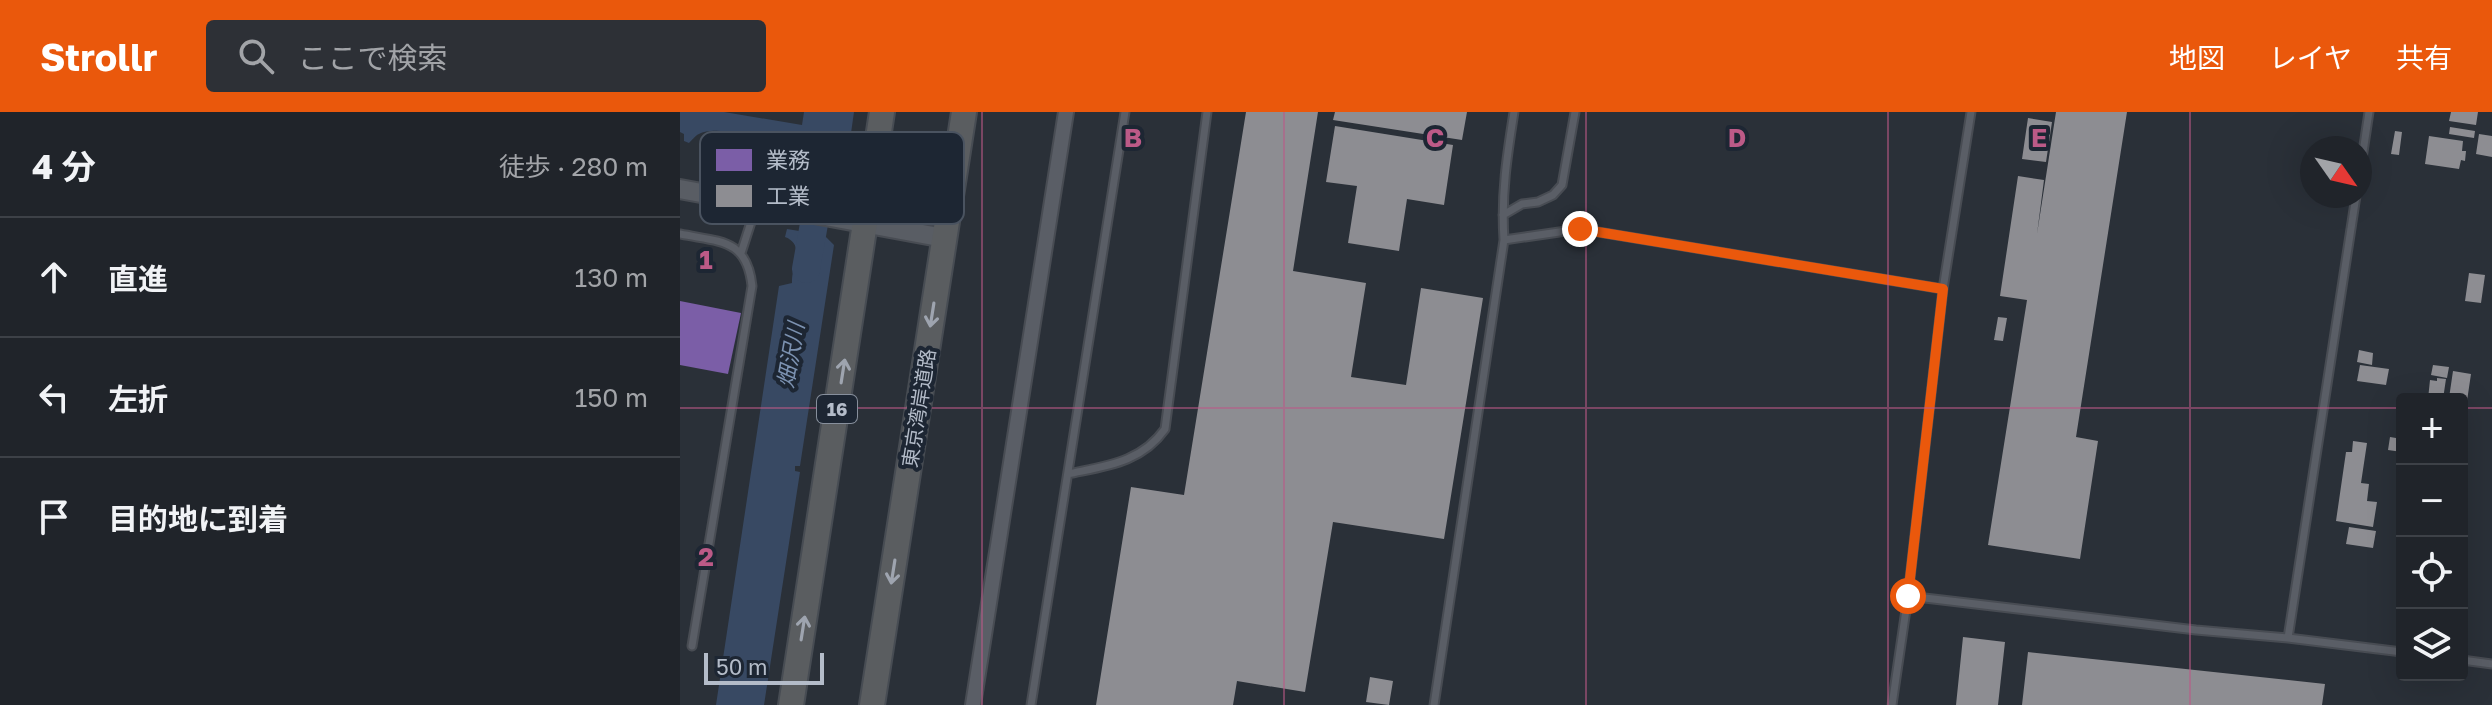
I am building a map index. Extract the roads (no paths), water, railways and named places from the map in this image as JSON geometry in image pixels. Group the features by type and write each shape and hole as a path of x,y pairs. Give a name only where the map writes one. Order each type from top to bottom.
{"highway":[{"name":"16","path":"877,132 882,112"},
{"name":"東京湾岸道路","path":"961,132 964,112"},
{"name":"16","path":"791,705 857,224"},
{"name":"東京湾岸道路","path":"872,705 946,224"}],"street":[{"path":"973,705 1066,112"},
{"path":"680,189 700,193"},
{"path":"868,224 944,238"}],"lane":[{"path":"1031,705 1125,112"},
{"path":"1068,474 1130,460 1157,440 1165,429 1207,112"},
{"path":"1434,705 1504,240 1503,180 1514,112"},
{"path":"1503,215 1522,204 1538,202 1553,195 1562,185 1575,112"},
{"path":"1892,705 1908,596 1943,289 1971,112"},
{"path":"2365,136 2369,112"},
{"path":"2288,638 2354,208"},
{"path":"741,253 750,224"},
{"path":"1504,240 1580,229 1943,289"},
{"path":"680,234 729,244 741,253 750,267 752,286 692,646"},
{"path":"1908,596 2396,651"},
{"path":"2468,661 2492,664"}],"water":[{"path":"680,112 724,112 802,125 804,112 854,112 851,132 709,131 700,132 689,143 684,141 684,134 680,132"},
{"path":"787,229 824,235 834,245 800,466 795,466 795,471 800,472 764,705 716,705 779,286 792,283 796,257 795,245 785,237"}],"waterway":[{"name":"畑沢川","path":"806,269 814,224"}]}
